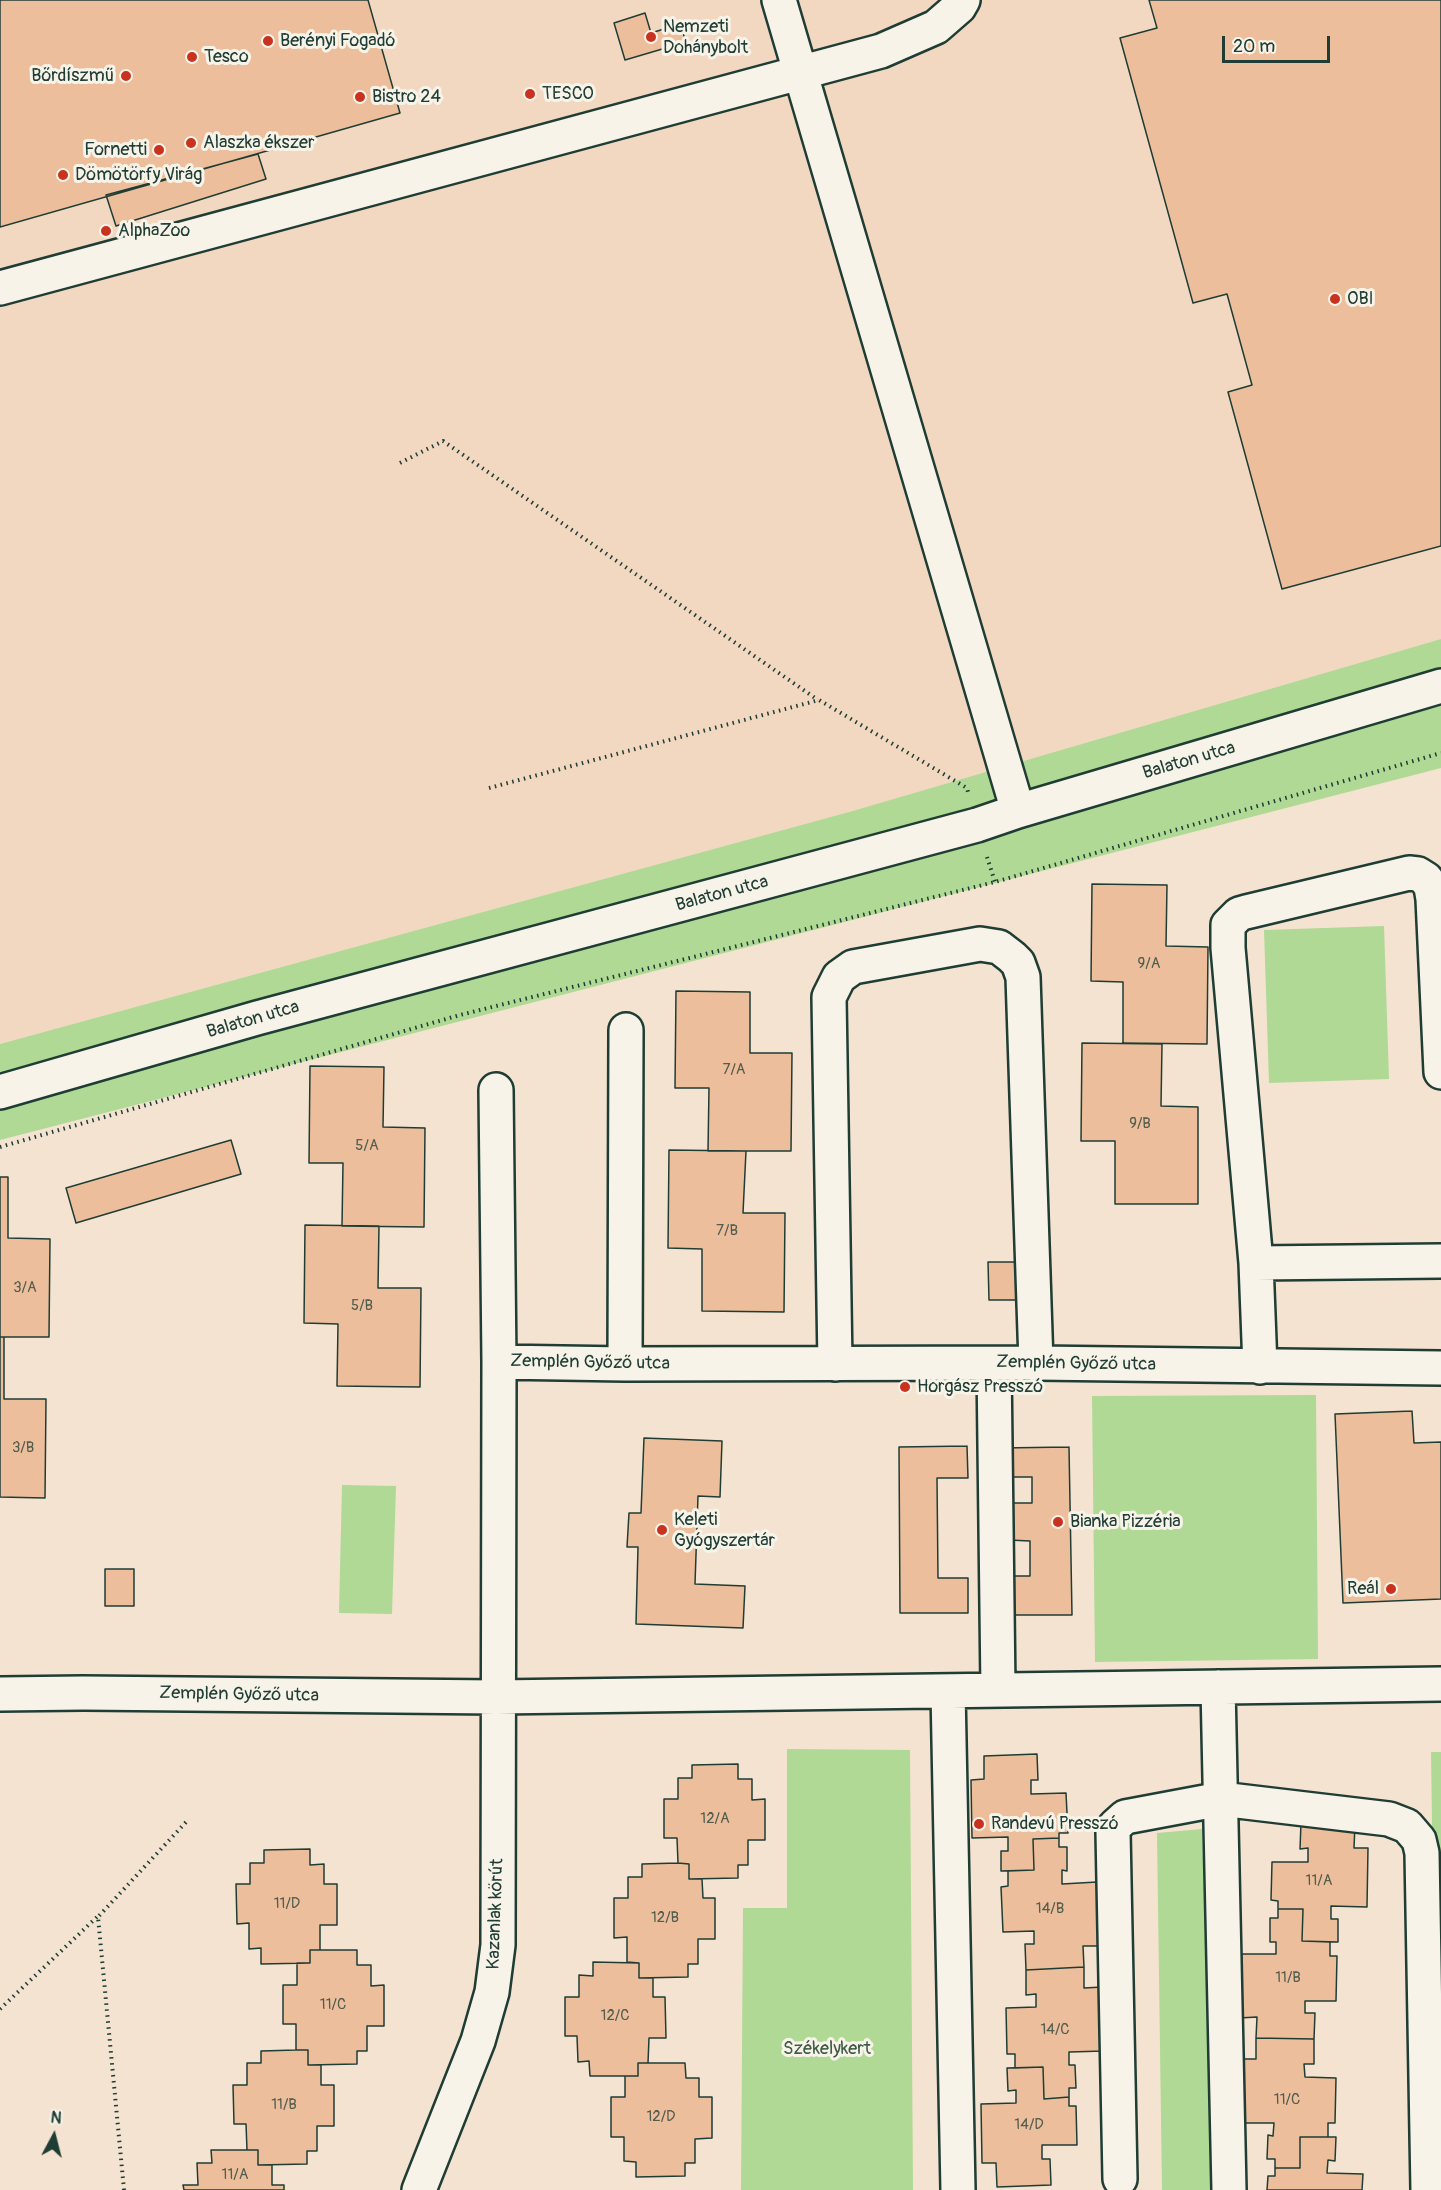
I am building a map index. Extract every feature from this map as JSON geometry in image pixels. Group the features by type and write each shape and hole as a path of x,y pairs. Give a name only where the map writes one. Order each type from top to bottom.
{"street":[{"path":"779,0 1018,811"},
{"path":"0,288 881,51 936,27 959,7 963,0"},
{"name":"Balaton utca","path":"0,1092 268,1015 977,825 1441,686"},
{"path":"1260,1367 1256,1263 1228,948 1228,925 1246,912 1409,873 1418,874 1426,879 1433,893 1441,1072"},
{"path":"835,1364 829,997 835,982 844,972 853,967 980,944 999,947 1018,963 1023,977 1036,1363"},
{"path":"624,1364 626,1030"},
{"path":"496,1090 499,1362"},
{"path":"1256,1263 1441,1261"},
{"name":"Zemplén Győző utca","path":"0,1694 497,1697 499,1362 1036,1363 1441,1368"},
{"path":"994,1364 998,1690"},
{"path":"497,1697 1441,1684"},
{"path":"1218,1687 1230,2190"},
{"path":"948,1691 958,2190"},
{"name":"Kazanlak körút","path":"420,2190 478,2041 492,1992 498,1945 497,1697"},
{"path":"1120,2179 1113,1844 1115,1826 1125,1817 1221,1799 1389,1819 1407,1827 1419,1840 1422,1853 1428,2190"}],"path":[{"path":"400,463 442,441 819,700 967,788 995,882"},
{"path":"489,788 819,700"},
{"path":"0,1147 460,1015 995,882 1441,753"},
{"path":"0,2009 98,1917 187,1821"},
{"path":"98,1917 124,2190"}],"shaded area":[{"path":"0,0 1441,0 1441,639 849,812 0,1044"}],"green space":[{"path":"1441,639 1441,768 0,1140 0,1044 849,812"},
{"path":"1384,926 1389,1079 1269,1083 1264,930"},
{"path":"1316,1395 1318,1659 1095,1662 1092,1396"},
{"path":"342,1485 396,1486 392,1614 339,1613"},
{"name":"Székelykert","path":"787,1749 910,1750 913,2190 741,2190 743,1908 787,1908"},
{"path":"1431,1752 1441,1752 1441,2190 1437,2190"},
{"path":"1202,1829 1214,2190 1162,2190 1157,1833"}],"building":[{"name":"Tesco","path":"0,0 368,0 400,113 0,227"},
{"name":"OBI","path":"1149,0 1441,0 1441,546 1282,589 1228,392 1252,385 1227,294 1193,303 1120,38 1157,28"},
{"name":"Nemzeti Dohánybolt","path":"645,13 651,33 680,24 686,42 625,60 614,23"},
{"path":"258,154 266,179 116,226 106,195"},
{"path":"1092,884 1167,885 1166,946 1208,947 1207,1044 1123,1043 1123,982 1091,981"},
{"path":"676,991 750,992 750,1053 792,1053 791,1151 708,1151 709,1088 675,1088"},
{"path":"1082,1043 1162,1044 1161,1106 1198,1107 1198,1204 1115,1204 1115,1141 1081,1141"},
{"path":"310,1066 384,1067 383,1127 425,1128 424,1227 342,1226 343,1163 309,1163"},
{"path":"231,1140 241,1174 76,1223 66,1188"},
{"path":"669,1150 746,1151 743,1213 785,1213 784,1312 702,1311 702,1249 668,1248"},
{"path":"0,1177 8,1177 8,1238 50,1239 49,1337 0,1337"},
{"path":"305,1225 379,1226 378,1288 421,1288 420,1387 337,1386 338,1324 304,1323"},
{"path":"988,1262 1017,1262 1017,1300 989,1300"},
{"path":"0,1337 4,1337 4,1399 46,1399 45,1498 0,1497"},
{"path":"1412,1411 1414,1443 1441,1442 1441,1599 1343,1603 1335,1414"},
{"name":"Keleti Gyógyszertár","path":"644,1438 722,1441 720,1497 698,1496 695,1584 745,1586 743,1628 636,1624 638,1547 627,1547 629,1513 641,1513"},
{"path":"967,1446 968,1478 937,1478 938,1578 968,1578 968,1613 900,1613 899,1447"},
{"path":"1069,1447 1072,1615 1000,1615 999,1576 1030,1576 1030,1541 1009,1540 1008,1503 1032,1503 1032,1477 1000,1477 1000,1448"},
{"path":"105,1569 134,1569 134,1606 105,1606"},
{"path":"1037,1754 1038,1780 1031,1780 1031,1794 1066,1793 1068,1833 1059,1833 1059,1838 1033,1839 1034,1870 1001,1871 1001,1851 1008,1851 1008,1837 972,1838 971,1780 984,1779 984,1756"},
{"path":"738,1764 738,1779 752,1779 752,1800 765,1799 765,1840 748,1840 748,1865 738,1865 738,1878 689,1879 689,1864 678,1863 677,1838 664,1838 664,1799 678,1799 678,1778 692,1778 692,1765"},
{"path":"1301,1823 1355,1824 1354,1848 1368,1848 1367,1907 1331,1906 1331,1919 1338,1919 1338,1942 1302,1941 1303,1909 1278,1909 1278,1901 1271,1900 1272,1862 1308,1862 1308,1848 1300,1849"},
{"path":"1059,1838 1059,1847 1067,1847 1067,1871 1062,1870 1062,1884 1097,1882 1100,1946 1083,1946 1084,1967 1026,1970 1025,1944 1034,1944 1034,1931 1003,1932 1001,1887 1008,1886 1008,1871 1034,1870 1033,1839"},
{"path":"310,1849 310,1865 324,1864 324,1884 337,1884 337,1925 320,1925 320,1950 310,1950 310,1963 261,1964 261,1948 249,1949 249,1923 237,1924 236,1884 250,1884 250,1863 264,1863 264,1850"},
{"path":"642,1864 689,1864 689,1879 702,1879 703,1898 715,1898 715,1939 698,1939 698,1964 688,1964 688,1977 639,1978 639,1963 627,1962 627,1937 614,1938 614,1898 628,1898 628,1877 642,1877"},
{"path":"1278,1909 1303,1909 1302,1941 1330,1942 1330,1956 1337,1956 1336,2001 1305,2001 1305,2013 1315,2013 1314,2039 1256,2038 1257,2017 1239,2018 1240,1954 1276,1954 1276,1942 1270,1942 1270,1918 1278,1918"},
{"path":"310,1950 357,1950 357,1965 371,1965 371,1986 384,1985 384,2026 367,2026 367,2051 357,2051 357,2064 308,2065 308,2050 296,2050 296,2024 283,2024 283,1985 297,1985 297,1963 310,1963"},
{"path":"593,1962 639,1963 639,1978 653,1978 653,1997 665,1997 666,2038 649,2038 648,2063 638,2063 638,2076 590,2076 589,2061 578,2062 577,2036 565,2036 565,1997 579,1997 579,1975 593,1976"},
{"path":"1084,1967 1084,1988 1102,1987 1104,2051 1069,2052 1069,2065 1075,2065 1076,2088 1069,2088 1069,2097 1044,2099 1043,2067 1015,2068 1015,2054 1007,2054 1006,2008 1036,2007 1036,1994 1026,1995 1026,1970"},
{"path":"1256,2038 1314,2039 1314,2064 1304,2064 1305,2077 1336,2078 1335,2123 1328,2123 1328,2137 1300,2137 1300,2168 1275,2168 1275,2159 1267,2159 1268,2135 1273,2136 1274,2123 1238,2123 1239,2059 1256,2059"},
{"path":"308,2050 308,2065 321,2065 321,2085 334,2085 334,2126 317,2126 317,2151 307,2151 307,2164 258,2165 258,2150 247,2150 246,2124 234,2124 233,2085 247,2085 247,2063 261,2063 261,2051"},
{"path":"638,2063 685,2063 686,2078 699,2078 699,2097 712,2097 712,2138 695,2139 695,2163 685,2163 685,2176 636,2177 636,2162 624,2161 624,2137 611,2137 611,2097 625,2097 625,2076 638,2076"},
{"path":"1043,2067 1044,2099 1069,2097 1069,2106 1076,2106 1077,2145 1042,2145 1042,2159 1050,2159 1051,2185 997,2187 996,2163 982,2163 981,2104 1016,2103 1016,2090 1008,2091 1007,2068"},
{"path":"1300,2137 1336,2137 1335,2161 1328,2160 1327,2173 1363,2174 1362,2190 1267,2190 1268,2176 1275,2176 1275,2168 1300,2168"},
{"path":"211,2150 258,2150 258,2165 272,2165 272,2185 284,2185 284,2190 184,2190 183,2185 198,2185 197,2163 212,2163"}],"place":[{"name":"Nemzeti Dohánybolt","path":"651,37"},
{"name":"Berényi Fogadó","path":"268,41"},
{"name":"Tesco","path":"192,57"},
{"name":"Bőrdíszmű","path":"126,76"},
{"name":"TESCO","path":"530,94"},
{"name":"Bistro 24","path":"360,97"},
{"name":"Alaszka ékszer","path":"191,143"},
{"name":"Fornetti","path":"159,150"},
{"name":"Dömötörfy Virág","path":"63,175"},
{"name":"AlphaZoo","path":"106,231"},
{"name":"OBI","path":"1335,299"},
{"name":"Horgász Presszó","path":"905,1387"},
{"name":"Bianka Pizzéria","path":"1058,1522"},
{"name":"Keleti Gyógyszertár","path":"662,1530"},
{"name":"Reál","path":"1391,1589"},
{"name":"Randevú Presszó","path":"979,1824"}]}
